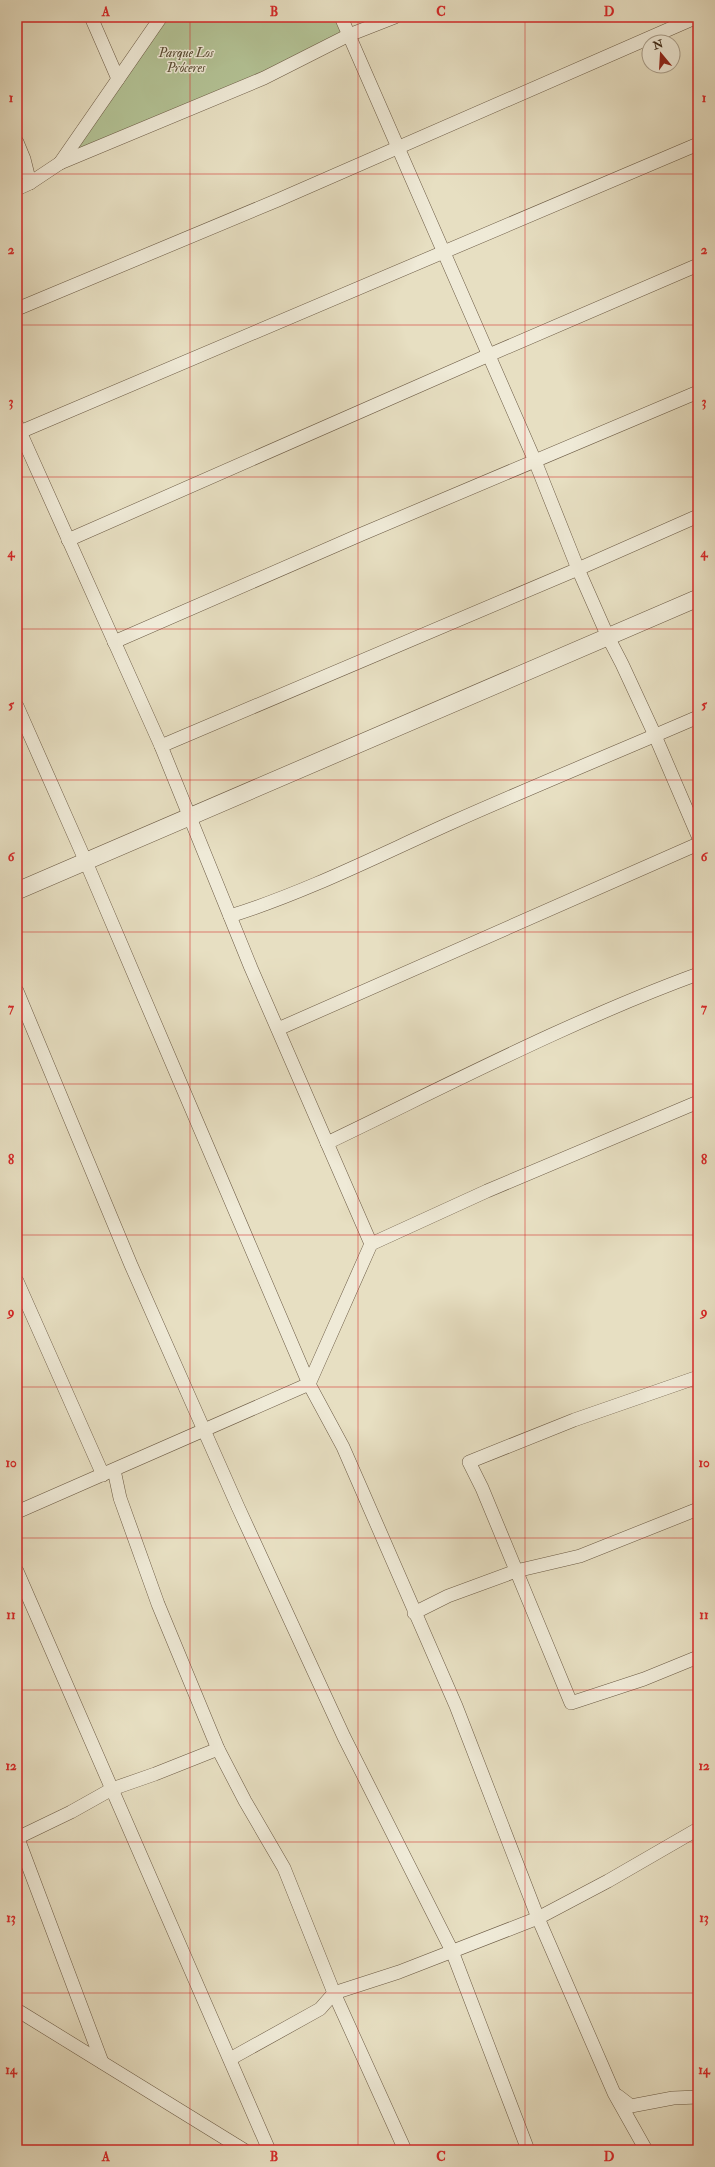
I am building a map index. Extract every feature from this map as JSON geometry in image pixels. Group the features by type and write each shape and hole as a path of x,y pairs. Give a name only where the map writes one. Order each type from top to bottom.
{"street":[{"path":"91,17 118,79"},
{"path":"60,163 161,17"},
{"path":"341,17 535,461 578,569 608,637 655,736 698,836"},
{"path":"17,189 30,183 60,163 264,78 349,35 395,17"},
{"path":"17,308 398,148 697,17"},
{"path":"17,142 24,159 30,183"},
{"path":"371,1244 230,916 161,746 19,428 444,253 698,144"},
{"path":"68,540 489,354 698,265"},
{"path":"114,642 698,392"},
{"path":"161,746 578,569 698,516"},
{"path":"17,891 698,598"},
{"path":"17,706 86,862 309,1384 343,1447 414,1613 456,1706 538,1918 614,2093 646,2150"},
{"path":"230,916 293,894 478,811 698,717"},
{"path":"278,1029 698,844"},
{"path":"327,1142 565,1030 664,986 698,974"},
{"path":"17,991 131,1264 206,1430 238,1508 344,1737 452,1951 528,2150"},
{"path":"17,1512 309,1384 371,1244 487,1191 698,1102"},
{"path":"17,1281 109,1472 120,1498 158,1604 218,1748 245,1801 284,1868 334,1993 406,2150"},
{"path":"698,1378 574,1420 469,1462 571,1703 644,1679 698,1656"},
{"path":"414,1613 448,1596 516,1571 580,1556 698,1509"},
{"path":"17,1571 269,2150"},
{"path":"102,2062 17,1837 112,1789 155,1774 218,1748"},
{"path":"230,2059 320,2009 334,1993 452,1951 538,1918 698,1828"},
{"path":"17,2010 244,2150"},
{"path":"614,2093 631,2106 673,2098 698,2097"}],"green space":[{"name":"Parque Los Próceres","path":"163,17 341,17 349,35 60,163"}]}
